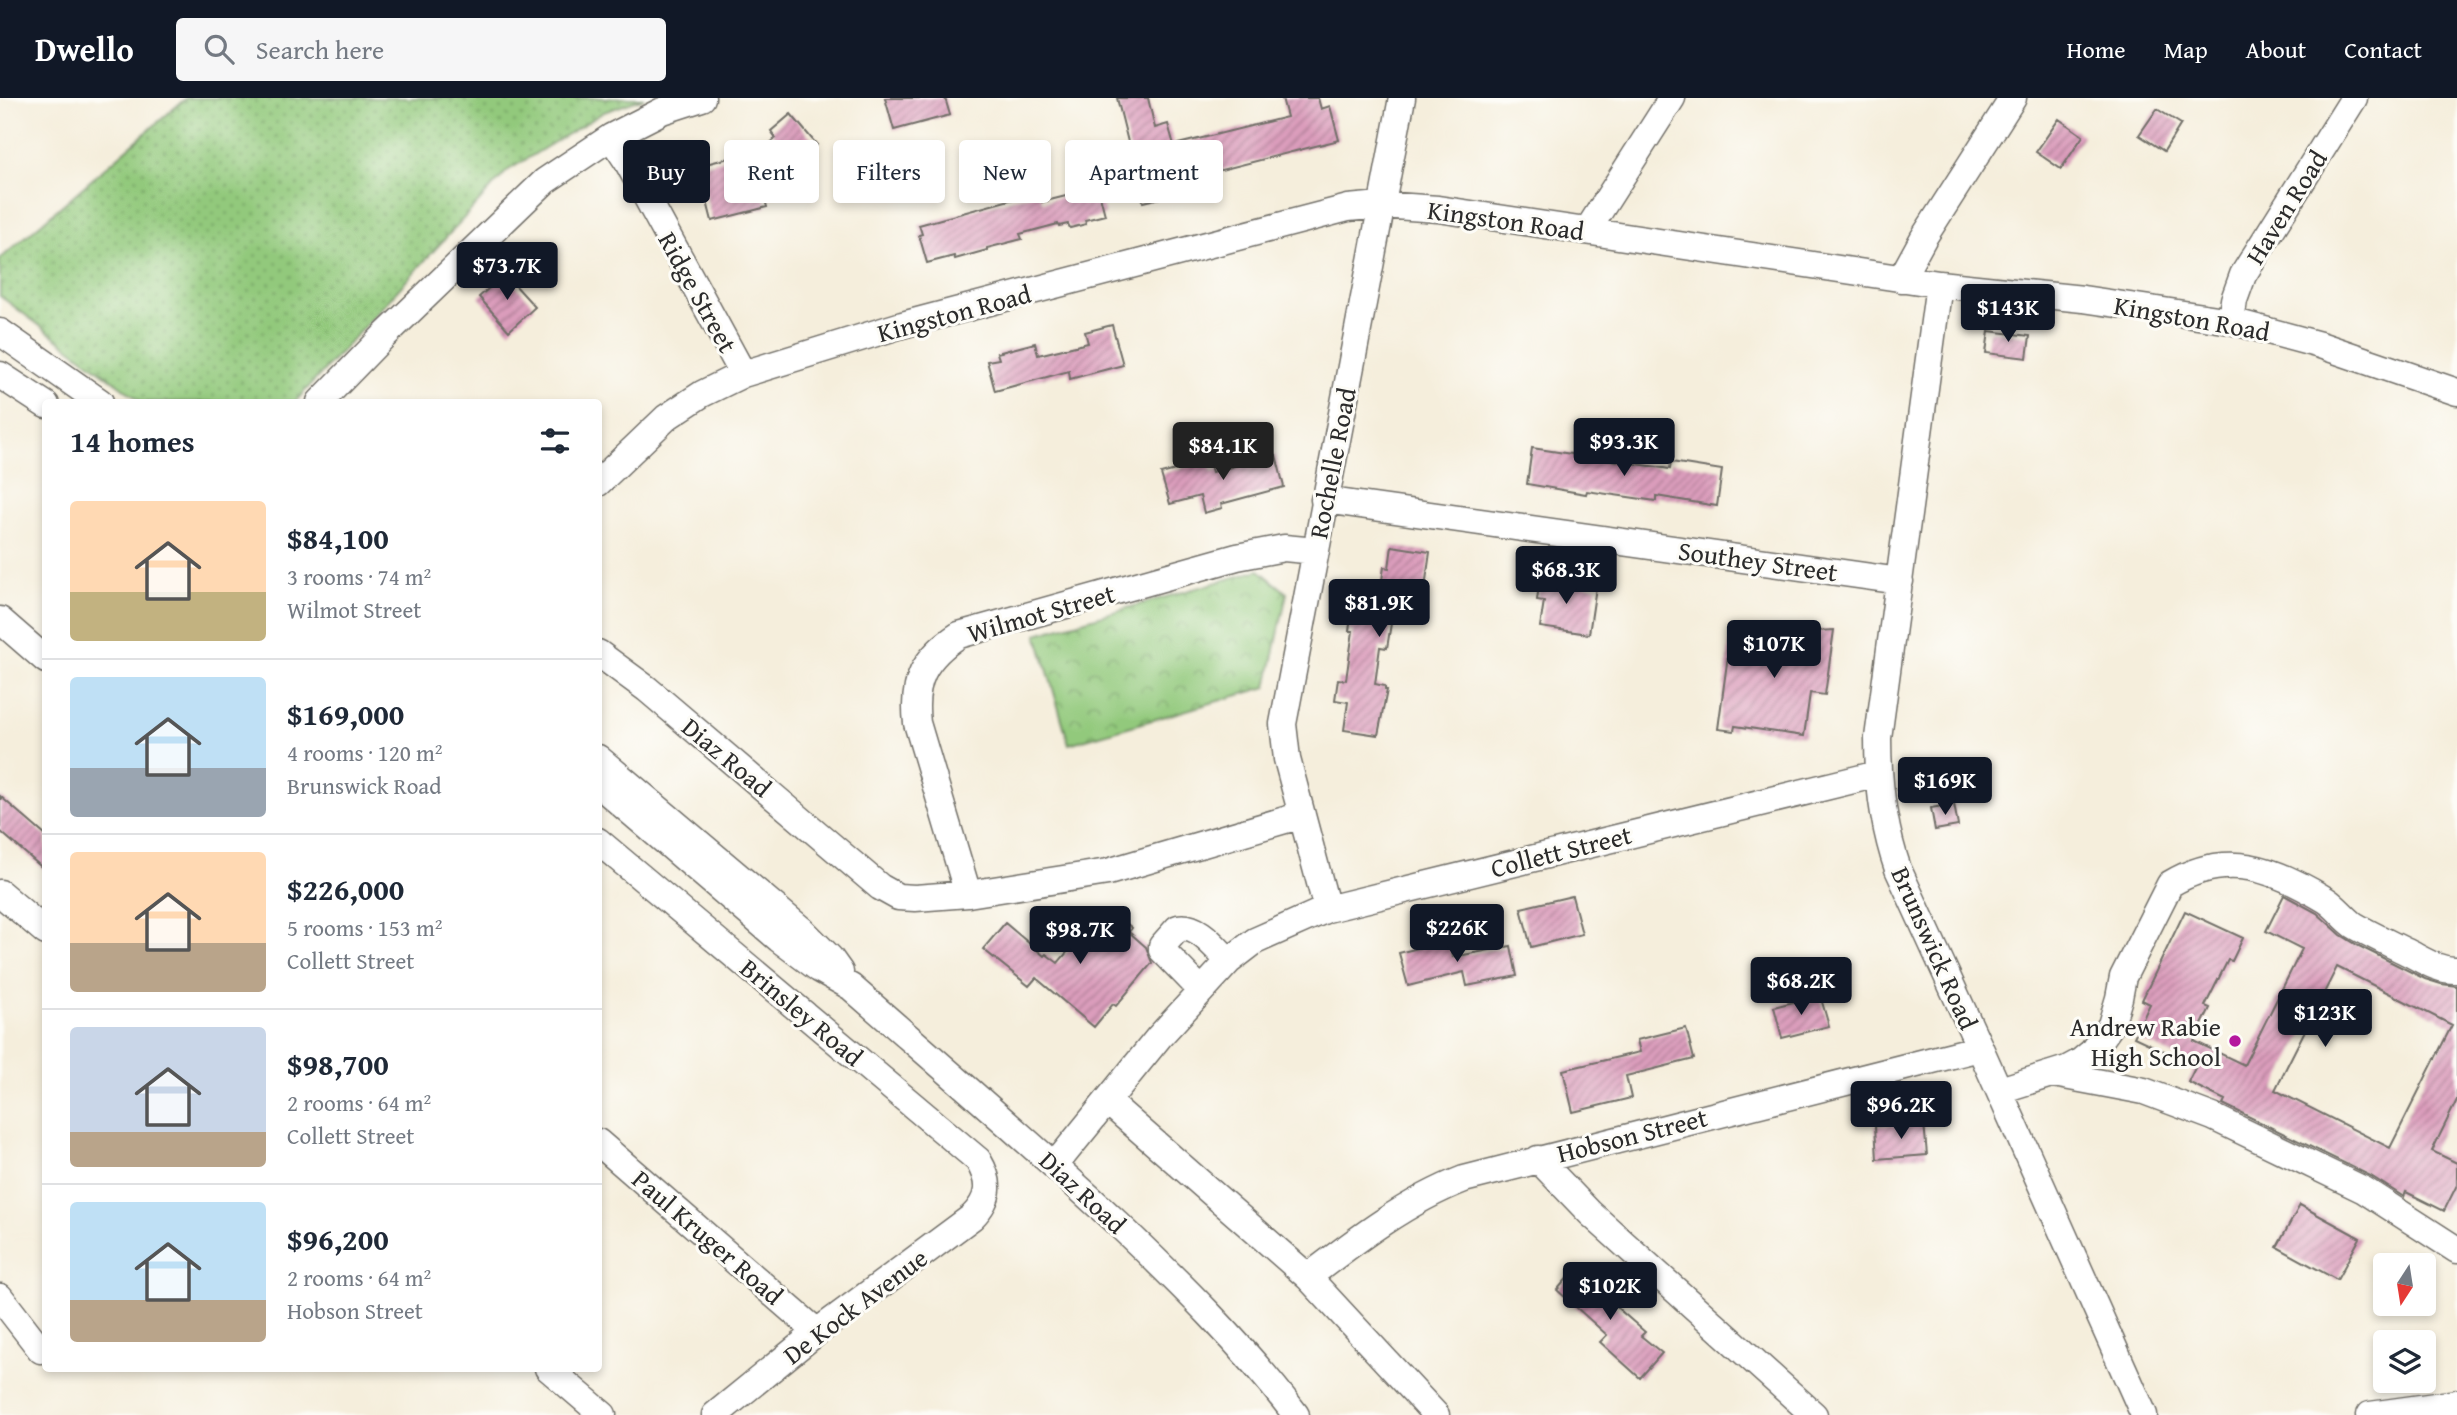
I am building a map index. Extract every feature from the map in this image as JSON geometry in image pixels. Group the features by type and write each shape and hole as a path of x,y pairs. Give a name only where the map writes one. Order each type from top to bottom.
{"street":[{"path":"323,399 384,336 545,181 611,136 663,111 702,98"},
{"name":"Rochelle Road","path":"1327,909 1287,759 1283,724 1402,98"},
{"path":"1587,232 1672,98"},
{"path":"1901,279 1924,237 2013,98"},
{"name":"Haven Road","path":"2231,321 2234,300 2243,275 2354,98"},
{"name":"Ridge Street","path":"611,136 743,374"},
{"name":"Kingston Road","path":"602,479 667,417 702,394 743,374 902,325 1348,208 1381,205 1438,209 1939,285 2082,299 2231,321 2320,345 2457,391"},
{"name":"Brunswick Road","path":"1939,285 1878,738 1878,774 1888,841 1898,869 2000,1090 2144,1415"},
{"path":"0,332 96,399"},
{"path":"0,375 42,402"},
{"name":"Southey Street","path":"1324,500 1900,582"},
{"name":"Wilmot Street","path":"968,894 917,723 914,699 919,679 941,647 959,635 1237,557 1284,548 1316,551"},
{"path":"0,620 42,657"},
{"name":"Diaz Road","path":"602,656 647,689 889,893 906,898 968,894"},
{"name":"Diaz Road","path":"602,761 803,930 830,958 851,987"},
{"name":"Collett Street","path":"1055,1165 1201,990 1229,961 1255,941 1275,931 1327,909 1878,774"},
{"name":"Diaz Road","path":"602,787 779,939 851,987 1055,1165 1154,1258 1209,1315 1296,1415"},
{"path":"968,894 1108,872 1302,815"},
{"name":"Brinsley Road","path":"602,844 978,1160 987,1179 988,1193"},
{"path":"2000,1090 2054,1074 2080,1062 2092,1052 2111,1025 2123,977 2170,884 2210,868 2238,865 2267,870 2328,901 2356,926 2426,962 2446,970 2457,970"},
{"path":"0,893 42,929"},
{"path":"1201,990 1162,950 1162,946 1178,928 1197,931 1229,961"},
{"name":"Hobson Street","path":"1308,1277 1354,1242 1438,1189 1538,1159 1980,1048"},
{"path":"2054,1074 2144,1091 2213,1117 2364,1190 2457,1250"},
{"path":"1107,1101 1308,1277 1436,1415"},
{"name":"Paul Kruger Road","path":"602,1145 817,1332"},
{"path":"1538,1159 1590,1213 1814,1415"},
{"name":"De Kock Avenue","path":"715,1415 817,1332 972,1217 981,1208 988,1193"},
{"path":"0,1297 41,1350"},
{"path":"553,1372 603,1415"},
{"path":"2370,1415 2457,1403"}],"green space":[{"path":"186,98 644,98 604,112 507,171 298,399 138,399 0,296 0,259"},
{"path":"1259,570 1287,593 1267,687 1069,744 1037,634"}],"building":[{"path":"885,98 945,98 950,115 894,130"},
{"path":"1117,98 1148,98 1155,128 1168,124 1173,140 1128,140"},
{"path":"1282,98 1318,98 1321,109 1330,106 1339,140 1223,170 1223,140 1194,140 1287,117"},
{"path":"2157,109 2181,124 2164,151 2139,135"},
{"path":"791,114 813,140 774,140 776,138 771,131"},
{"path":"2059,119 2083,136 2061,169 2036,152"},
{"path":"724,159 724,203 766,203 767,207 712,221 707,203 710,203 710,163"},
{"path":"1065,196 1065,203 1102,203 1105,215 1085,220 1086,224 1070,228 1068,224 1058,224 1020,234 1022,239 987,250 927,263 919,225 999,203 1051,203 1051,200"},
{"path":"505,274 535,307 509,331 479,297"},
{"path":"1112,325 1123,365 1070,379 1069,371 995,391 987,361 999,359 997,353 1035,343 1038,355 1088,343 1085,332"},
{"path":"1989,331 2030,336 2027,358 1986,353"},
{"path":"1532,448 1670,469 1671,462 1722,470 1717,506 1656,496 1656,501 1587,491 1586,494 1527,484"},
{"path":"1276,455 1284,487 1221,504 1222,508 1204,513 1200,496 1170,504 1161,474 1209,461 1212,472"},
{"path":"1392,546 1430,552 1422,609 1394,605 1387,648 1380,647 1375,684 1385,686 1387,690 1378,735 1344,730 1348,702 1335,700 1338,679 1346,680 1353,631 1349,631 1352,610 1377,613 1384,567 1389,568"},
{"path":"1540,578 1596,587 1589,634 1540,627 1544,601 1537,600"},
{"path":"1834,630 1825,695 1810,693 1804,736 1735,726 1734,731 1718,729 1731,633 1760,638 1761,634"},
{"path":"0,796 42,833 42,868 0,831"},
{"path":"1954,804 1958,826 1935,830 1931,808"},
{"path":"2284,895 2317,913 2341,935 2359,946 2425,979 2457,986 2457,1100 2432,1151 2457,1163 2457,1185 2444,1211 2406,1192 2404,1197 2371,1176 2223,1104 2225,1100 2188,1082 2196,1066 2134,1037 2150,1004 2142,1000 2185,911 2243,938 2232,961 2228,960 2205,1006 2210,1008 2194,1041 2244,1065 2302,949 2266,931","holes":["2337,967 2452,1025 2390,1148 2275,1090"]},
{"path":"1572,896 1582,934 1531,947 1521,908"},
{"path":"1115,914 1132,928 1129,932 1146,947 1152,963 1116,1006 1113,1004 1094,1027 1036,978 1029,986 983,949 1005,923 1044,956 1046,954 1058,963 1099,915 1108,922"},
{"path":"1449,940 1453,957 1511,946 1517,976 1467,986 1464,972 1408,986 1399,953"},
{"path":"1820,995 1829,1026 1782,1038 1774,1007"},
{"path":"1686,1028 1694,1059 1626,1076 1631,1098 1573,1112 1563,1070 1640,1052 1637,1040"},
{"path":"1924,1123 1927,1155 1877,1159 1875,1126"},
{"path":"2300,1205 2360,1238 2337,1280 2277,1247"},
{"path":"1578,1266 1616,1300 1613,1304 1645,1332 1641,1336 1662,1353 1640,1378 1600,1342 1607,1335 1557,1290"}],"place":[{"name":"Andrew Rabie High School","path":"2235,1041"}]}
